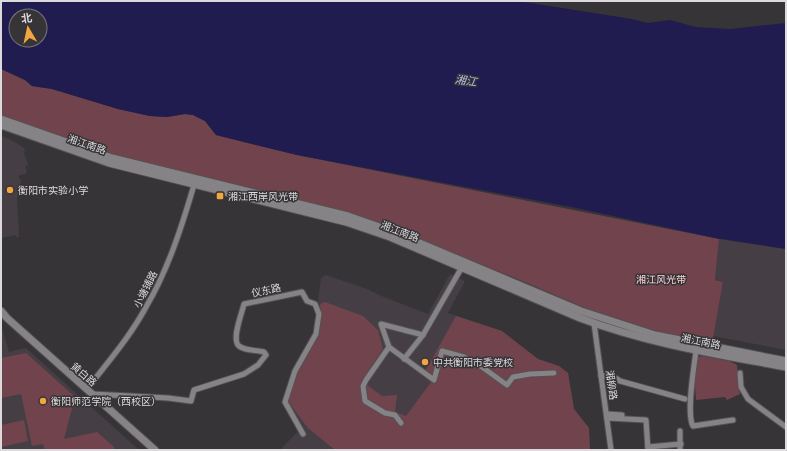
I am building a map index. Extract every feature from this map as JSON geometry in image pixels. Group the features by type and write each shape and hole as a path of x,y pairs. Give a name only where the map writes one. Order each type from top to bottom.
{"main road":[{"name":"湘江南路","path":"1,119 112,158 348,216 391,232 581,311 612,322 655,335 698,345 786,362"},
{"name":"湘江南路","path":"1,125 109,163 346,222 390,237 594,323 651,341 696,351 786,367"},
{"name":"黄白路","path":"1,312 155,450"}],"street":[{"name":"小塘铺路","path":"89,391 146,308 162,277 187,209 194,185"},
{"path":"404,359 423,335 462,267"},
{"name":"仪东路","path":"89,391 191,401 194,390 244,374 258,365 266,355 264,352 239,346 236,342 236,335 244,304 302,292 307,300 315,304 320,314 316,334 295,371 285,402 303,434"},
{"name":"湘柳路","path":"594,323 611,450"},
{"path":"423,335 381,324 388,347 434,380 442,351 464,357 482,367 507,385 513,377 530,374 554,373"},
{"path":"388,347 363,386 365,401 385,413 395,415 401,423"},
{"path":"696,351 690,407 691,422 693,426 734,420"},
{"path":"740,373 741,387 748,399 786,427"},
{"path":"602,376 610,375 616,377 620,381 685,398"},
{"path":"607,416 619,416 646,420 648,448 681,447 680,431"}],"shaded area":[{"name":"衡阳市实验小学","path":"1,135 25,149 24,153 28,165 25,166 27,173 18,176 21,181 17,199 19,237 16,237 16,235 1,238"},
{"path":"719,239 786,249 786,350 713,336 723,282 715,280"},
{"name":"中共衡阳市委党校","path":"450,274 465,281 448,313 502,331 538,359 559,366 568,373 574,409 589,428 590,450 280,450 303,426 289,406 287,400 319,332 321,315 318,301 321,278 326,275 367,289 428,314"},
{"name":"衡阳师范学院（西校区）","path":"1,325 9,352 26,348 139,450 1,450"}],"green space":[{"name":"湘江风光带","path":"1,69 25,80 32,86 52,89 118,109 150,116 167,117 185,114 193,115 205,121 216,135 297,155 719,239 715,280 723,282 712,344 624,323 382,225 214,179 115,155 1,115"},
{"name":"中共衡阳市委党校","path":"325,302 363,316 378,330 383,349 362,381 382,396 397,395 395,412 406,416 432,381 423,375 456,316 502,331 538,359 559,366 568,373 574,409 589,428 590,450 335,450 308,428 287,400 297,370 318,331 321,314 320,304"},
{"path":"26,353 75,397 64,439 97,432 114,447 114,450 45,450 43,444 32,446 21,394 1,398 1,358"},
{"path":"702,356 729,361 737,365 740,394 727,400 725,397 696,400 695,368 698,357"},
{"path":"24,420 28,441 1,447 1,425"}],"water":[{"name":"湘江","path":"1,1 518,1 632,19 648,23 670,20 696,27 730,29 786,23 786,249 715,238 576,208 297,155 216,135 205,121 193,115 185,114 167,117 150,116 118,109 52,89 32,86 25,80 1,69"}],"place":[{"name":"衡阳市实验小学","path":"10,190"},
{"name":"湘江西岸风光带","path":"220,196"},
{"name":"中共衡阳市委党校","path":"425,362"},
{"name":"衡阳师范学院（西校区）","path":"43,401"}]}
